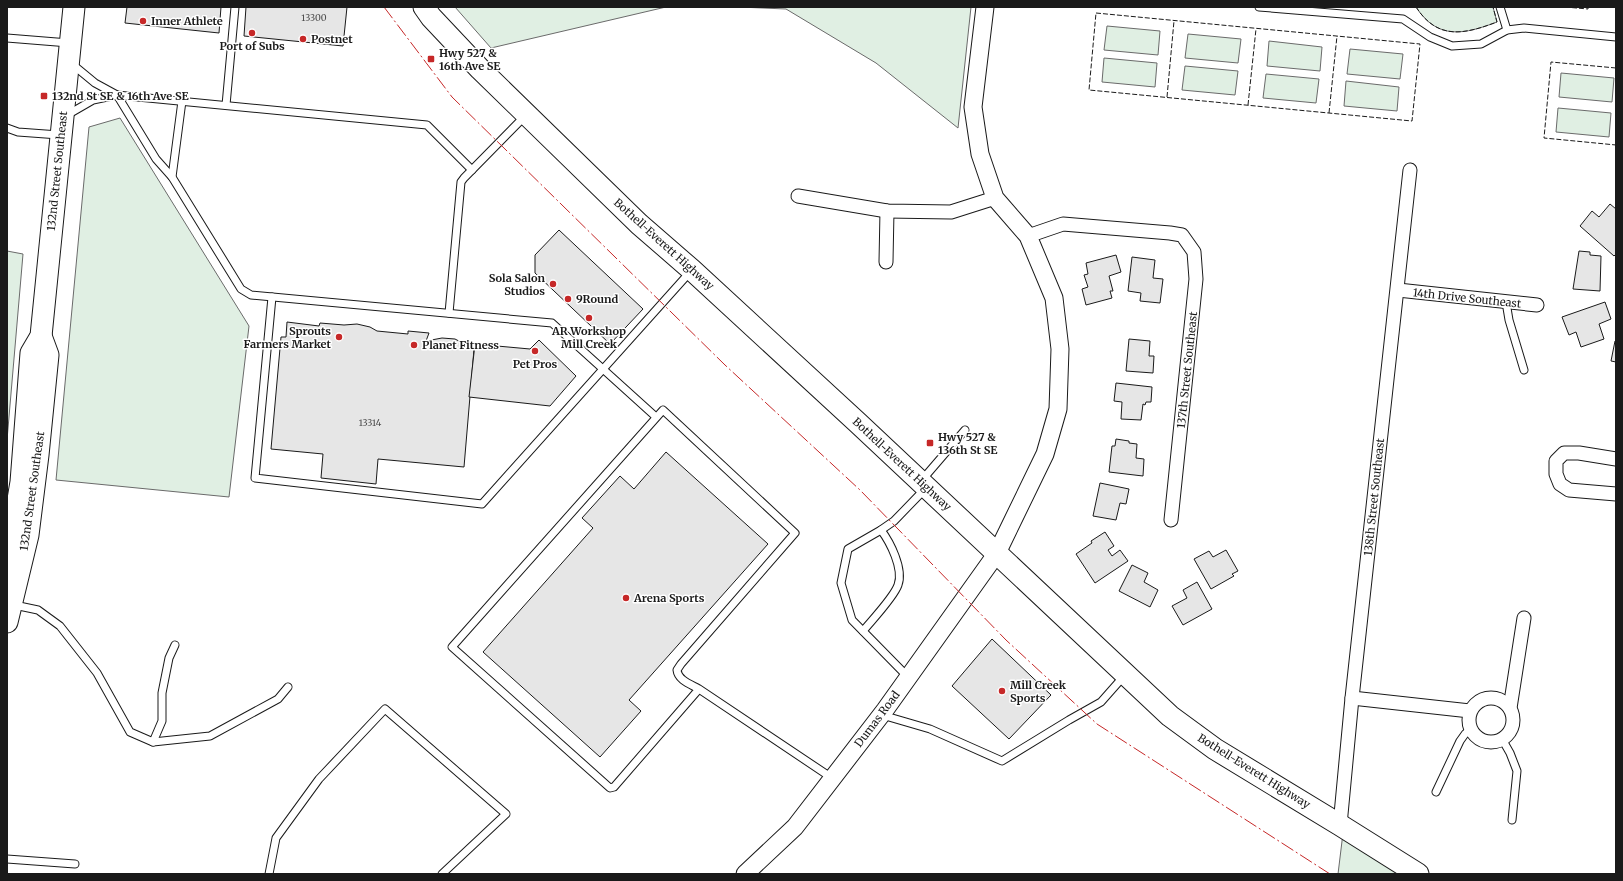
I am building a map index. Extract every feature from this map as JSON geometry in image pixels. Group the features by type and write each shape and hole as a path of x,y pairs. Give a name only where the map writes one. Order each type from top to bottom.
{"main road":[{"name":"132nd Street Southeast","path":"7,564 20,482 31,353 41,336 74,7"},
{"name":"Bothell-Everett Highway","path":"424,7 431,17 526,114 639,224 692,270 1170,716 1215,749 1418,874"},
{"name":"132nd Street Southeast","path":"9,616 28,535 38,455 48,355 41,336"}],"street":[{"path":"798,196 887,211 951,212 995,198 980,154 974,107 985,7"},
{"name":"138th Street Southeast","path":"1340,825 1352,698 1410,170"},
{"name":"Dumas Road","path":"744,874 795,827 880,715 997,553 1045,454 1058,409 1060,349 1054,298 1028,236 995,198"},
{"path":"886,262 887,211"},
{"name":"137th Street Southeast","path":"1028,236 1063,224 1170,233 1182,235 1194,252 1196,279 1171,520"},
{"name":"14th Drive Southeast","path":"1398,290 1537,305"},
{"path":"1616,459 1579,453 1564,453 1556,461 1556,474 1560,484 1569,490 1616,494"},
{"path":"1510,708 1524,618"},
{"path":"1352,698 1470,711"},
{"path":"1493,698 1499,699 1510,708 1513,715 1513,723 1511,730 1502,739 1492,742 1485,741 1478,738 1471,729 1469,719 1470,711 1479,701 1493,698"}],"lane":[{"path":"226,105 235,7"},
{"path":"1259,7 1403,19 1430,37 1452,46 1481,44 1507,30 1524,28 1616,37"},
{"path":"1500,7 1507,30"},
{"path":"7,38 69,52 95,83 117,95 156,159 172,177 241,288 251,295 552,323 656,417"},
{"path":"7,128 18,132 62,126 93,100 117,95 427,125 472,170"},
{"path":"172,177 182,101"},
{"path":"449,313 462,182 464,178 526,114"},
{"path":"272,297 255,478 482,504 692,270"},
{"path":"1506,302 1509,320 1524,370"},
{"path":"699,689 614,787 610,788 452,647 663,410 795,533 677,670 678,675 683,680 699,689 832,778"},
{"path":"908,677 852,620 841,584 848,549 894,521 924,485 965,430"},
{"path":"863,631 899,584 896,559 889,541 881,530"},
{"path":"9,616 19,606 38,610 60,626 97,673 130,732 153,742 210,736 278,700 288,687"},
{"path":"153,742 162,721 162,693 169,658 175,645"},
{"path":"880,715 930,729 1002,761 1068,720 1101,702 1126,674"},
{"path":"269,874 276,838 319,779 385,709 506,814 442,874"},
{"path":"1436,792 1460,741 1464,734 1471,729"},
{"path":"1502,739 1510,753 1517,771 1512,820"},
{"path":"7,859 75,864"}],"green space":[{"path":"455,7 666,7 491,48"},
{"path":"739,7 971,7 958,128 876,63 786,9"},
{"path":"1416,7 1493,7 1497,22 1474,30 1453,32 1443,30 1433,25 1424,18"},
{"path":"1107,26 1160,31 1158,55 1104,50"},
{"path":"1188,34 1241,39 1238,63 1185,58"},
{"path":"1269,41 1322,47 1320,71 1267,66"},
{"path":"1350,49 1403,54 1400,79 1347,74"},
{"path":"1104,58 1157,63 1155,87 1102,82"},
{"path":"1185,66 1238,71 1235,95 1182,90"},
{"path":"1561,73 1614,78 1612,102 1559,97"},
{"path":"1266,74 1319,79 1316,103 1263,98"},
{"path":"1346,81 1399,87 1397,111 1344,106"},
{"path":"1558,108 1611,113 1609,137 1556,132"},
{"path":"120,118 249,326 229,497 56,480 89,127"},
{"path":"7,251 23,254 7,440"},
{"path":"1343,833 1407,874 1338,874"}],"building":[{"path":"127,7 221,7 219,33 125,23"},
{"path":"246,7 347,7 343,46 244,36"},
{"path":"1610,204 1616,209 1616,254 1614,256 1580,226 1592,211 1599,217"},
{"path":"559,230 643,309 610,344 535,273 535,255"},
{"path":"1579,251 1590,252 1590,255 1601,256 1600,291 1573,289"},
{"path":"1116,255 1121,272 1109,276 1113,291 1110,291 1112,298 1086,305 1082,289 1088,287 1084,275 1088,274 1086,263"},
{"path":"1132,257 1155,260 1153,278 1163,279 1160,303 1140,301 1141,293 1128,291"},
{"path":"1605,302 1611,319 1599,324 1604,339 1581,347 1576,332 1569,335 1562,317"},
{"path":"287,322 319,326 320,323 344,325 357,324 370,327 377,331 408,334 408,331 429,333 426,341 442,338 455,339 474,349 464,467 378,459 376,484 321,478 323,454 271,449 281,337 286,337"},
{"path":"1129,339 1150,341 1149,356 1154,356 1153,373 1126,371"},
{"path":"539,340 576,376 550,406 469,397 475,344 530,349"},
{"path":"1615,341 1616,342 1616,362 1611,361"},
{"path":"1116,383 1152,387 1151,402 1146,402 1145,405 1143,404 1141,420 1121,419 1122,402 1114,401"},
{"path":"1116,439 1137,444 1136,458 1144,459 1143,476 1109,472 1112,446 1115,446"},
{"name":"Arena Sports","path":"666,452 768,544 629,700 641,711 600,757 483,652 593,528 582,518 620,476 634,489"},
{"path":"1100,483 1129,489 1126,504 1120,503 1116,520 1093,516"},
{"path":"1105,532 1114,546 1108,550 1112,556 1120,550 1128,561 1095,583 1076,554 1092,543 1091,541"},
{"path":"1226,550 1238,571 1232,574 1234,576 1211,589 1194,559 1209,551 1213,557"},
{"path":"1132,565 1148,573 1144,582 1158,590 1150,607 1119,591"},
{"path":"1197,582 1212,609 1183,625 1172,606 1187,598 1183,590"},
{"name":"Mill Creek Sports","path":"992,639 1051,695 1009,739 952,686"}],"fence":[{"path":"1416,7 1424,18 1433,25 1443,30 1453,32 1474,30 1497,22 1493,7"},
{"path":"1565,7 1588,9 1588,7"},
{"path":"1096,13 1420,44 1412,121 1089,90 1096,13"},
{"path":"1167,97 1174,21"},
{"path":"1248,105 1256,29"},
{"path":"1329,113 1337,36"},
{"path":"1616,68 1551,62 1544,138 1616,145"}],"power":[{"path":"384,7 452,97 725,365 860,490 1006,640 1097,724 1330,874"}],"place":[{"name":"Inner Athlete","path":"143,21"},
{"name":"Port of Subs","path":"252,33"},
{"name":"Postnet","path":"303,39"},
{"name":"Hwy 527 & 16th Ave SE","path":"431,59"},
{"name":"132nd St SE & 16th Ave SE","path":"44,96"},
{"name":"Sola Salon Studios","path":"553,284"},
{"name":"9Round","path":"568,299"},
{"name":"AR Workshop Mill Creek","path":"589,318"},
{"name":"Sprouts Farmers Market","path":"339,337"},
{"name":"Planet Fitness","path":"414,345"},
{"name":"Pet Pros","path":"535,351"},
{"name":"Hwy 527 & 136th St SE","path":"930,443"},
{"name":"Arena Sports","path":"626,598"},
{"name":"Mill Creek Sports","path":"1002,691"}]}
